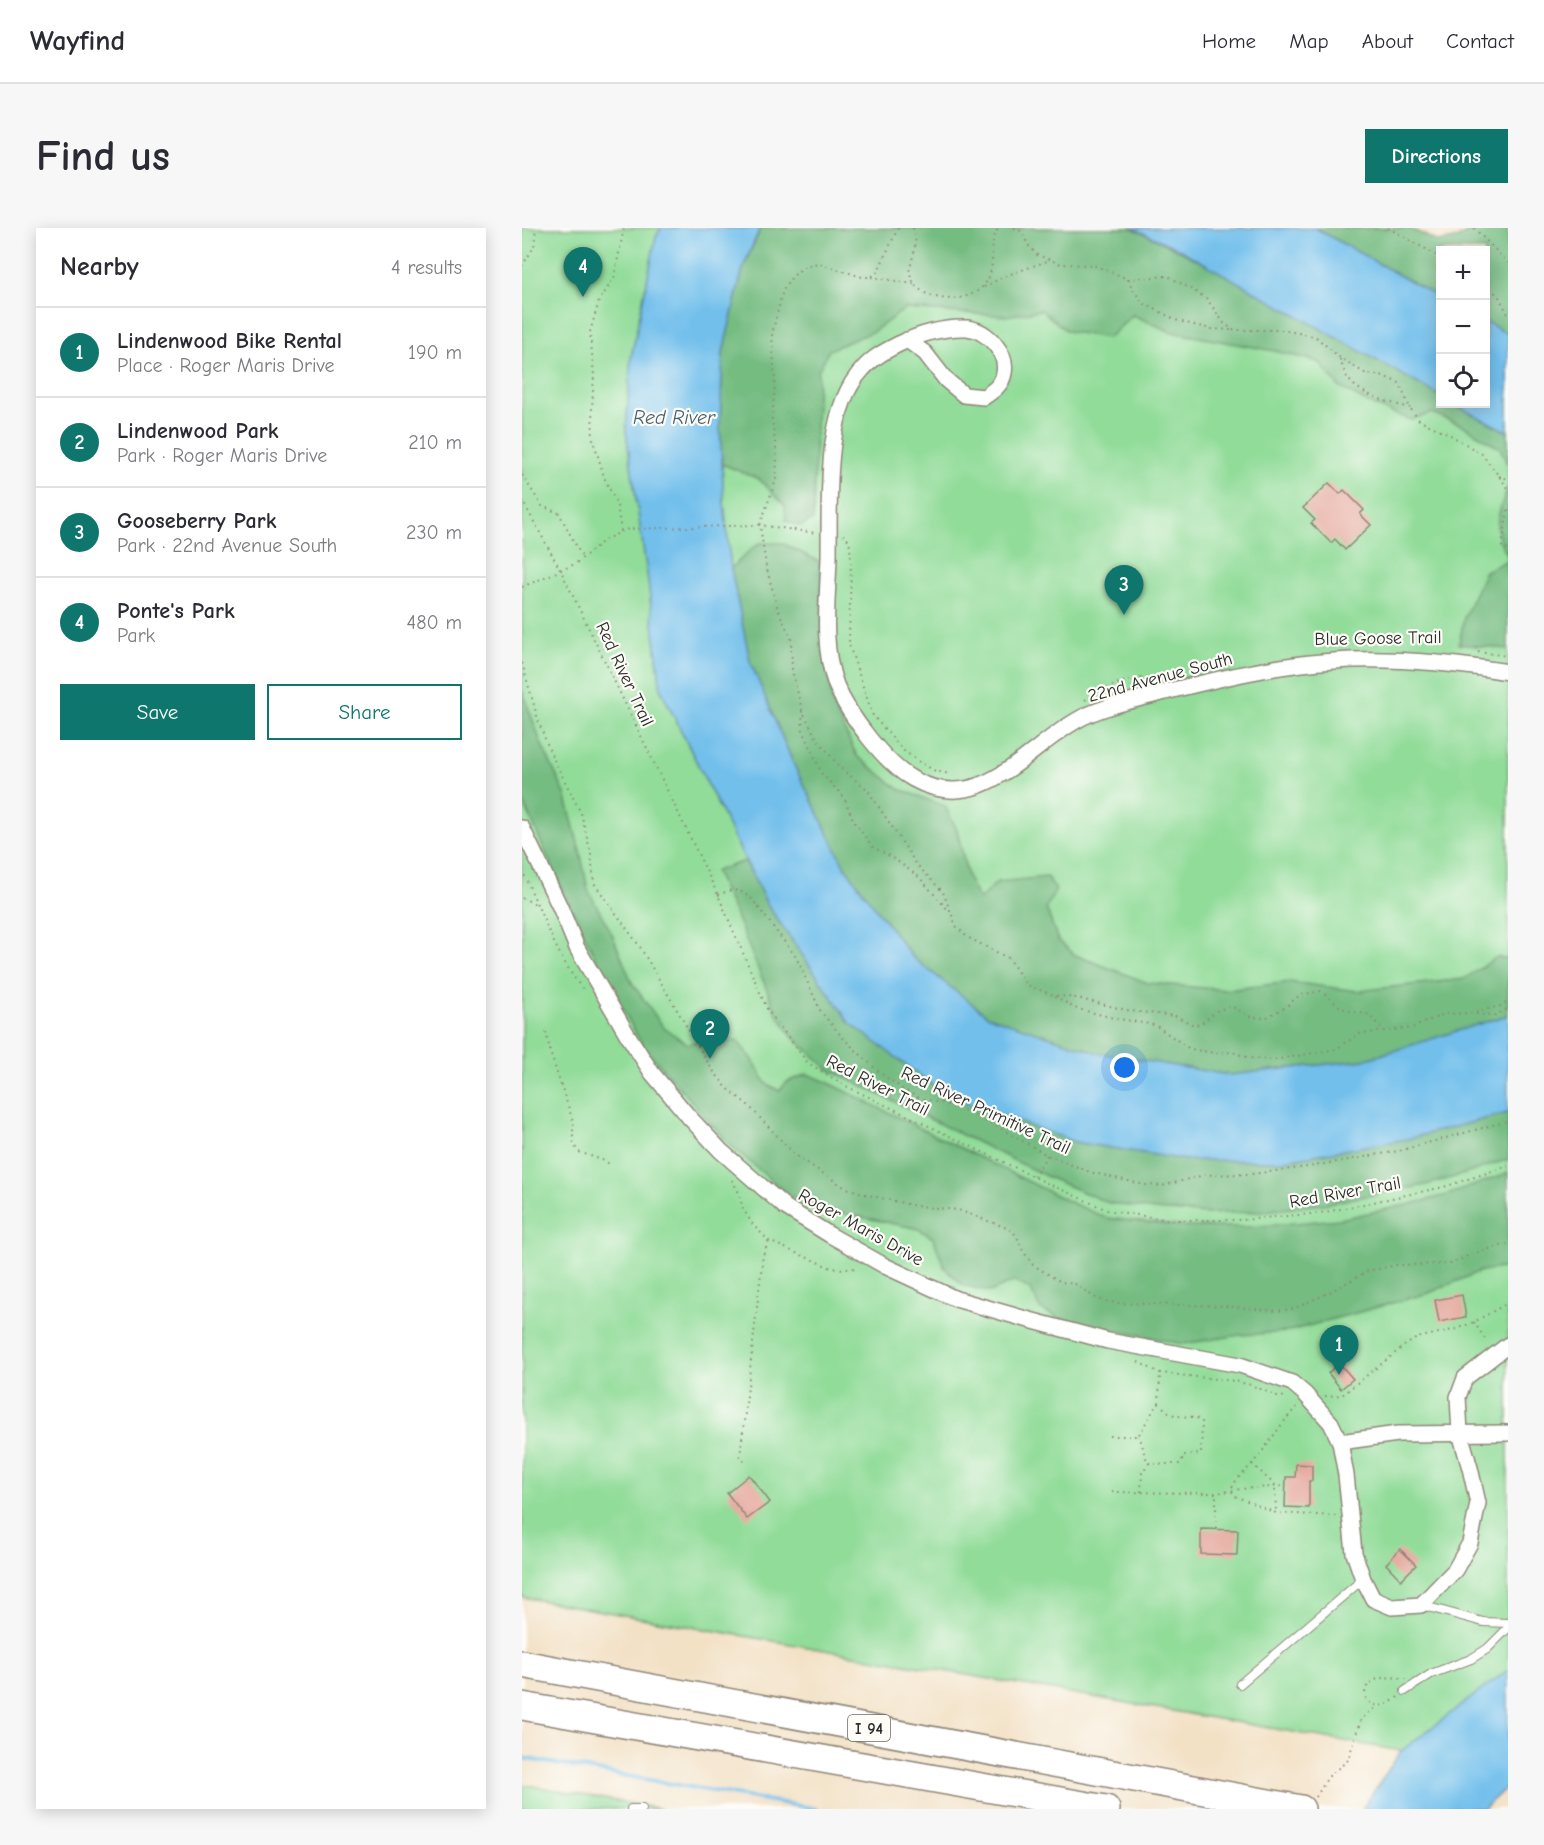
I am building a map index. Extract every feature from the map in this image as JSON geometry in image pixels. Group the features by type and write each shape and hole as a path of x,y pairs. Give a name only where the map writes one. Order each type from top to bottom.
{"highway":[{"name":"I 94","path":"522,1664 1216,1794 1307,1805"},
{"name":"I 94","path":"522,1706 1106,1809"}],"street":[{"name":"22nd Avenue South","path":"907,340 926,353 946,380 964,395 984,397 998,388 1004,372 1002,354 989,338 971,328 950,328 930,332 907,340 881,353 860,371 846,394 836,424 830,475 827,632 831,660 837,685 856,720 890,762 911,778 932,788 957,790 982,786 1007,772 1053,736 1083,717 1116,705 1205,682 1280,668 1334,661 1409,661 1473,666 1508,672"},
{"name":"Roger Maris Drive","path":"522,828 577,948 651,1073 689,1118 785,1207 885,1266 956,1299 1108,1341 1240,1365 1292,1383 1331,1423 1340,1442 1346,1475 1354,1553 1373,1599 1392,1607 1421,1605"},
{"path":"1421,1605 1455,1570 1470,1543 1478,1503 1460,1433 1458,1397 1465,1378 1501,1350"},
{"path":"1340,1442 1398,1434 1508,1433"}],"lane":[{"path":"1239,1684 1363,1578"},
{"path":"1421,1605 1483,1622 1508,1623"},
{"path":"1405,1691 1431,1674 1471,1659 1487,1649 1508,1628"},
{"path":"631,1809 642,1809"}],"path":[{"path":"522,266 534,247 536,228"},
{"path":"621,531 617,505 604,477 593,439 594,375 590,332 599,301 614,278 624,228"},
{"path":"871,278 878,273 898,228"},
{"path":"913,228 916,244 909,272 915,284 926,293 946,300 969,295 1005,276 1050,260"},
{"path":"981,289 993,265 994,233 999,228"},
{"path":"1014,228 1021,231 1028,245 1037,255 1061,264 1093,265 1128,279 1168,276 1206,298 1224,323 1233,330"},
{"path":"1388,228 1436,255"},
{"path":"1474,228 1508,263"},
{"path":"915,284 862,277 818,263 803,267 783,290 772,334 775,382 772,418 777,457 776,480 760,525 766,566 778,610 791,638 792,670 802,710 803,729 822,774 844,797 854,822 873,847 919,877 950,912"},
{"path":"1128,279 1143,303 1178,321 1210,329 1282,330 1316,337 1339,357 1366,374 1383,376 1399,383 1410,408 1420,421 1448,433 1482,453 1508,488"},
{"path":"1490,289 1498,295 1508,315"},
{"path":"1339,357 1348,378 1360,389 1385,401 1410,408"},
{"path":"522,475 542,506 558,513 583,559"},
{"path":"1499,476 1508,479"},
{"name":"Red River Trail","path":"522,500 561,571 718,895 768,1011 808,1063 846,1086 1107,1210 1169,1220 1242,1220 1321,1214 1444,1187 1508,1166"},
{"path":"1508,510 1502,547 1508,550"},
{"path":"522,587 583,559 606,539 621,531 760,525 840,534 847,537 850,546 849,645 873,716 904,751 918,761 935,771 957,775"},
{"path":"1474,652 1508,656"},
{"path":"522,663 551,754 581,813 591,854 594,884 640,947 711,1068 727,1088 748,1105 795,1155 844,1187 916,1206 958,1210 1002,1226 1013,1232 1033,1265 1061,1281 1075,1284 1097,1299 1116,1303 1224,1306 1276,1311 1293,1309 1329,1293 1368,1271 1397,1265 1450,1264 1479,1251 1508,1244"},
{"path":"1078,703 1109,686 1127,680 1144,677 1159,679"},
{"path":"802,710 822,745 840,768 867,789 917,865 943,892 956,926 967,937 1008,958 1027,985 1053,995 1074,1008 1155,1025 1190,1049 1215,1053 1233,1052 1249,1058 1275,1060 1336,1049 1359,1034 1412,1028 1444,1014 1495,1015 1508,1009"},
{"path":"522,870 571,975 586,993"},
{"name":"Red River Primitive Trail","path":"718,895 731,890 740,891 752,899 796,957 821,1012 844,1039 879,1072 918,1097 956,1107 998,1127 1047,1155 1090,1172 1145,1185 1161,1186 1203,1175 1251,1174 1387,1153 1508,1121"},
{"path":"522,898 538,905"},
{"path":"1053,995 1131,1011 1175,1016 1194,1024 1200,1024 1217,1011 1227,1007 1235,1008 1251,1017 1265,1018 1284,1008 1300,995 1321,991 1342,1008 1367,1014 1384,1030"},
{"path":"1472,1013 1508,1002"},
{"path":"546,1032 550,1055 574,1124 572,1132 576,1149 612,1166"},
{"path":"1034,1177 1047,1155"},
{"path":"728,1174 738,1191 743,1209 753,1225 769,1241 831,1268 868,1270"},
{"path":"744,1461 740,1457 764,1255 769,1241"},
{"path":"1134,1359 1160,1373 1235,1381 1277,1396 1342,1395 1417,1338 1456,1329 1508,1303"},
{"path":"1474,1322 1501,1350"},
{"path":"1138,1436 1159,1404 1160,1373"},
{"path":"1308,1397 1286,1419 1252,1464 1233,1482 1231,1490 1235,1496 1276,1513 1350,1517"},
{"path":"1138,1436 1142,1441 1143,1455 1149,1463 1176,1465 1180,1464 1184,1455 1201,1454 1202,1422 1200,1419 1172,1414 1159,1404"},
{"path":"1110,1436 1138,1436"},
{"path":"1141,1492 1142,1473 1149,1463"},
{"path":"1252,1464 1276,1487 1276,1513"},
{"path":"1112,1492 1216,1493 1286,1486"},
{"path":"1215,1528 1216,1493"},
{"path":"1378,1706 1369,1703 1364,1695 1365,1688 1371,1680 1397,1677 1418,1681"},
{"path":"1307,1805 1328,1777 1348,1760 1361,1719 1378,1706 1392,1702 1405,1691"}],"green space":[{"path":"522,228 661,228 656,237 631,358 626,431 661,690 768,906 1406,1139 1508,1113 1508,1670 1401,1751 522,1597"},
{"path":"760,228 1132,228 1322,329 1436,394 1436,408 1461,408 1508,432 1508,1015 987,1016 731,569 724,503 720,426 723,352"},
{"path":"761,228 1132,228 1249,287 1436,394 1436,408 1461,408 1508,432 1508,466 1500,448 1464,426 1432,413 1411,420 1372,405 1339,387 1319,362 1275,351 1171,332 1133,315 1108,338 1067,331 1041,310 1006,316 905,309 874,331 829,350 818,371 813,520 801,526 786,521 785,506 759,479 722,464 720,426 723,352 743,268"},
{"path":"1315,228 1409,228 1439,242 1458,238 1474,228 1508,228 1508,334 1490,324 1490,246 1436,246 1436,296"},
{"path":"1508,485 1508,556 1497,529 1499,513"},
{"path":"760,543 782,543 820,562 824,653 834,708 857,756 899,789 945,806 957,830 968,878 979,900 997,882 1047,877 1056,890 1046,908 1058,940 1075,955 1148,983 1227,990 1290,982 1357,991 1464,979 1497,957 1508,959 1508,1015 1364,1060 1229,1075 1099,1053 987,1016 912,957 845,868 793,763 750,662 731,569"},
{"path":"1508,560 1508,649 1459,644 1464,618 1485,571"},
{"path":"522,690 541,743 565,794 588,890 612,934 632,983 664,1028 688,1044 707,1038 737,1041 751,1057 766,1083 779,1091 787,1082 807,1074 1106,1218 1187,1227 1249,1227 1340,1219 1447,1195 1508,1173 1508,1267 1481,1271 1429,1293 1286,1332 1240,1335 1183,1344 1060,1319 1040,1309 1031,1290 1015,1281 990,1292 963,1285 945,1268 933,1238 919,1229 832,1211 812,1210 780,1188 729,1144 643,1046 611,988 560,885 522,799"},
{"path":"745,861 768,906 850,1023 1075,1142 1186,1160 1280,1161 1406,1139 1508,1113 1508,1159 1425,1185 1323,1204 1266,1211 1209,1214 1154,1210 1109,1203 1052,1179 828,1069 792,1036 777,1014 715,871"},
{"path":"522,1784 661,1809 522,1809"}],"water":[{"name":"Red River","path":"661,228 760,228 743,268 723,352 720,426 724,503 731,569 750,661 793,763 845,867 912,957 988,1016 1099,1053 1229,1075 1364,1060 1508,1015 1508,1113 1407,1139 1280,1161 1186,1160 1075,1142 947,1096 850,1023 768,906 661,690 626,431 631,358 656,237"},
{"path":"1132,228 1315,228 1436,296 1436,394 1177,248"},
{"path":"1490,324 1508,334 1508,432 1461,408 1490,408"},
{"path":"1508,1670 1508,1786 1483,1809 1362,1809 1401,1751"}],"building":[{"path":"1329,483 1340,494 1344,490 1364,510 1360,514 1371,525 1345,550 1335,539 1331,543 1311,523 1315,520 1303,508"},
{"path":"1462,1295 1466,1317 1439,1322 1435,1300"},
{"path":"1339,1363 1353,1379 1341,1389 1328,1373"},
{"path":"1296,1464 1312,1465 1312,1481 1309,1481 1309,1508 1285,1507 1286,1477 1295,1477"},
{"path":"749,1475 770,1502 747,1519 727,1493"},
{"path":"1201,1529 1238,1530 1237,1555 1201,1554"},
{"path":"1400,1549 1416,1565 1401,1580 1386,1564"}],"waterway":[{"path":"522,1758 817,1809"}],"place":[{"name":"Ponte's Park","path":"583,297"},
{"name":"Gooseberry Park","path":"1124,615"},
{"name":"Lindenwood Park","path":"710,1059"},
{"name":"Lindenwood Bike Rental","path":"1339,1375"}]}
